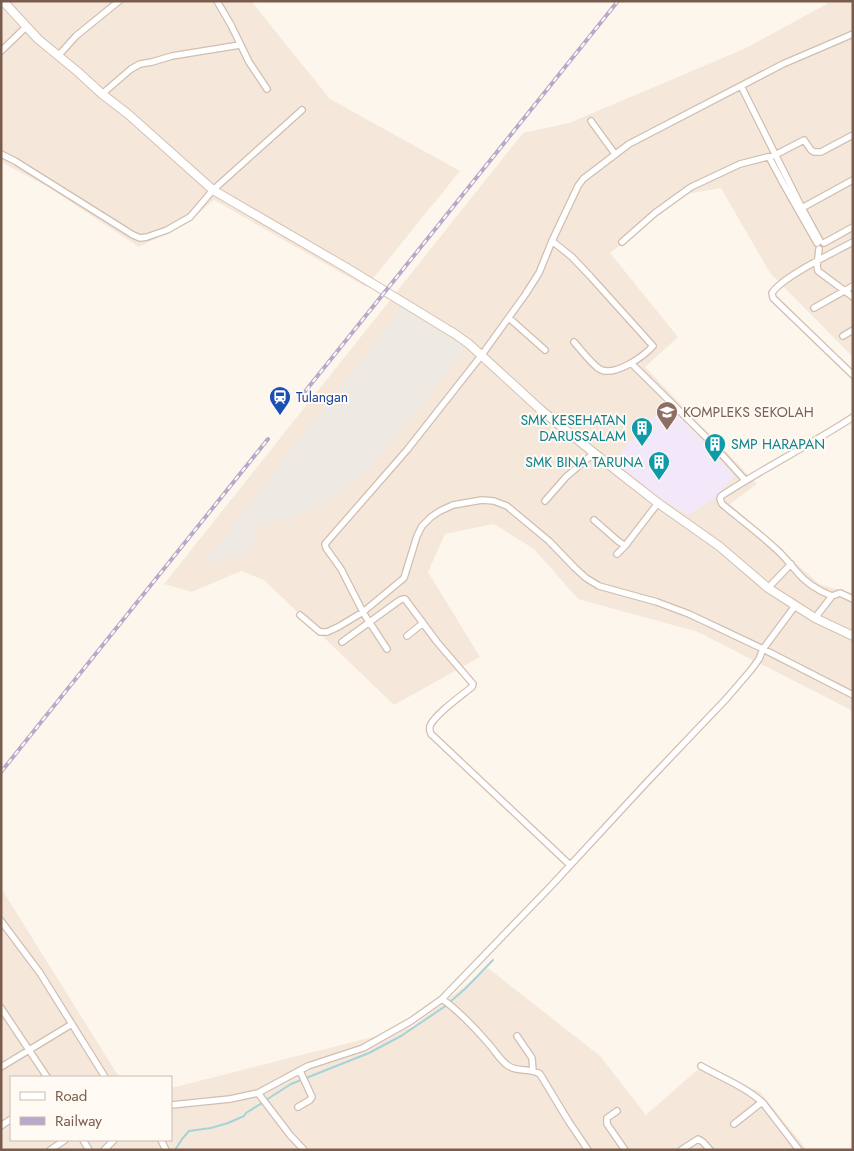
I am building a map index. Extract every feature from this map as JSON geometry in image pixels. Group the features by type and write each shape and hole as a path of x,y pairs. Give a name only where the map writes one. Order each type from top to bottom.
{"street":[{"path":"3,1 26,27 58,56 128,114 213,190 339,263 455,334 469,344 541,410 594,454 719,546 768,588 815,618 853,636"},
{"path":"58,56 76,36 119,1"},
{"path":"217,1 249,62 267,89"},
{"path":"1,51 26,27"},
{"path":"387,649 366,617 348,580 325,544 407,450 482,356 509,318 539,273 580,182 629,144 783,64 853,34"},
{"path":"102,94 140,64 172,56 240,45"},
{"path":"742,86 772,156 820,244 818,261 820,273 853,297"},
{"path":"1,154 24,166 140,238 147,237 167,230 190,217 213,190 302,110"},
{"path":"591,121 615,154"},
{"path":"622,242 655,213 691,188 740,164 772,156 804,140 811,150 819,152 853,135"},
{"path":"800,209 853,180"},
{"path":"820,244 853,227"},
{"path":"552,241 572,257 652,346 631,363 610,372 598,368 574,342"},
{"path":"853,242 790,278 775,288 772,293 773,298 853,375"},
{"path":"814,308 853,286"},
{"path":"509,318 545,350"},
{"path":"843,336 853,330"},
{"path":"631,363 706,437 745,480"},
{"path":"832,596 815,588 797,573 776,549 722,504 720,499 721,496 745,480 853,417"},
{"path":"545,501 566,478 594,454"},
{"path":"342,642 404,578 416,536 431,517 453,506 482,500 494,501 506,506 549,541 575,568 593,583 657,602 689,614 853,695"},
{"path":"617,554 658,502"},
{"path":"594,520 625,546"},
{"path":"768,588 791,564"},
{"path":"815,618 832,596 840,594 853,599"},
{"path":"300,615 320,632 327,632 366,617 403,598 473,684 431,724 430,734 570,865"},
{"path":"172,1105 230,1099 258,1092 308,1066 363,1048 447,1003 570,865 727,698 751,670 762,650 794,606"},
{"path":"408,636 423,622"},
{"path":"1,921 40,973 104,1076"},
{"path":"447,1003 488,1042 508,1066 520,1070 537,1071 540,1074 588,1150"},
{"path":"1,1008 46,1076"},
{"path":"1,1067 72,1024"},
{"path":"517,1036 532,1058 533,1071"},
{"path":"701,1066 744,1089 762,1102 799,1150"},
{"path":"298,1107 310,1100 312,1096 300,1070"},
{"path":"258,1092 290,1135 304,1150"},
{"path":"734,1124 762,1102"},
{"path":"617,1111 607,1118 607,1124 625,1150"},
{"path":"680,1150 698,1139 710,1150"},
{"path":"50,1150 64,1141"},
{"path":"104,1150 113,1141"}],"shaded area":[{"path":"1,1 251,1 330,99 460,171 366,287 214,200 189,222 139,247 48,187 1,162"},
{"path":"832,1 853,1 853,357 770,273 721,188 686,194 610,253 678,337 645,367 757,484 730,504 819,584 853,594 853,711 698,632 578,599 534,549 494,524 445,534 428,572 480,657 394,705 264,580 241,571 192,592 164,584 523,133 569,123 744,49"},
{"path":"401,307 465,347 424,402 364,473 327,501 290,518 260,526 248,554 202,565 284,458 371,350"},
{"name":"KOMPLEKS SEKOLAH","path":"666,402 735,476 711,501 688,515 660,498 613,461"},
{"path":"1,888 118,1076 10,1076 10,1141 172,1141 172,1088 412,1027 488,968 600,1056 646,1115 704,1064 760,1092 807,1150 1,1150"}],"waterway":[{"path":"450,1002 493,960"},
{"path":"266,1100 291,1084 369,1053 401,1036 447,1005"},
{"path":"175,1150 189,1131 228,1123 244,1116 262,1103"}],"railway":[{"path":"299,399 618,1"},
{"path":"1,772 268,439"}],"place":[{"name":"Tulangan","path":"280,416"},
{"name":"KOMPLEKS SEKOLAH","path":"667,431"},
{"name":"SMK KESEHATAN DARUSSALAM","path":"642,447"},
{"name":"SMP HARAPAN","path":"715,463"},
{"name":"SMK BINA TARUNA","path":"659,481"}]}
